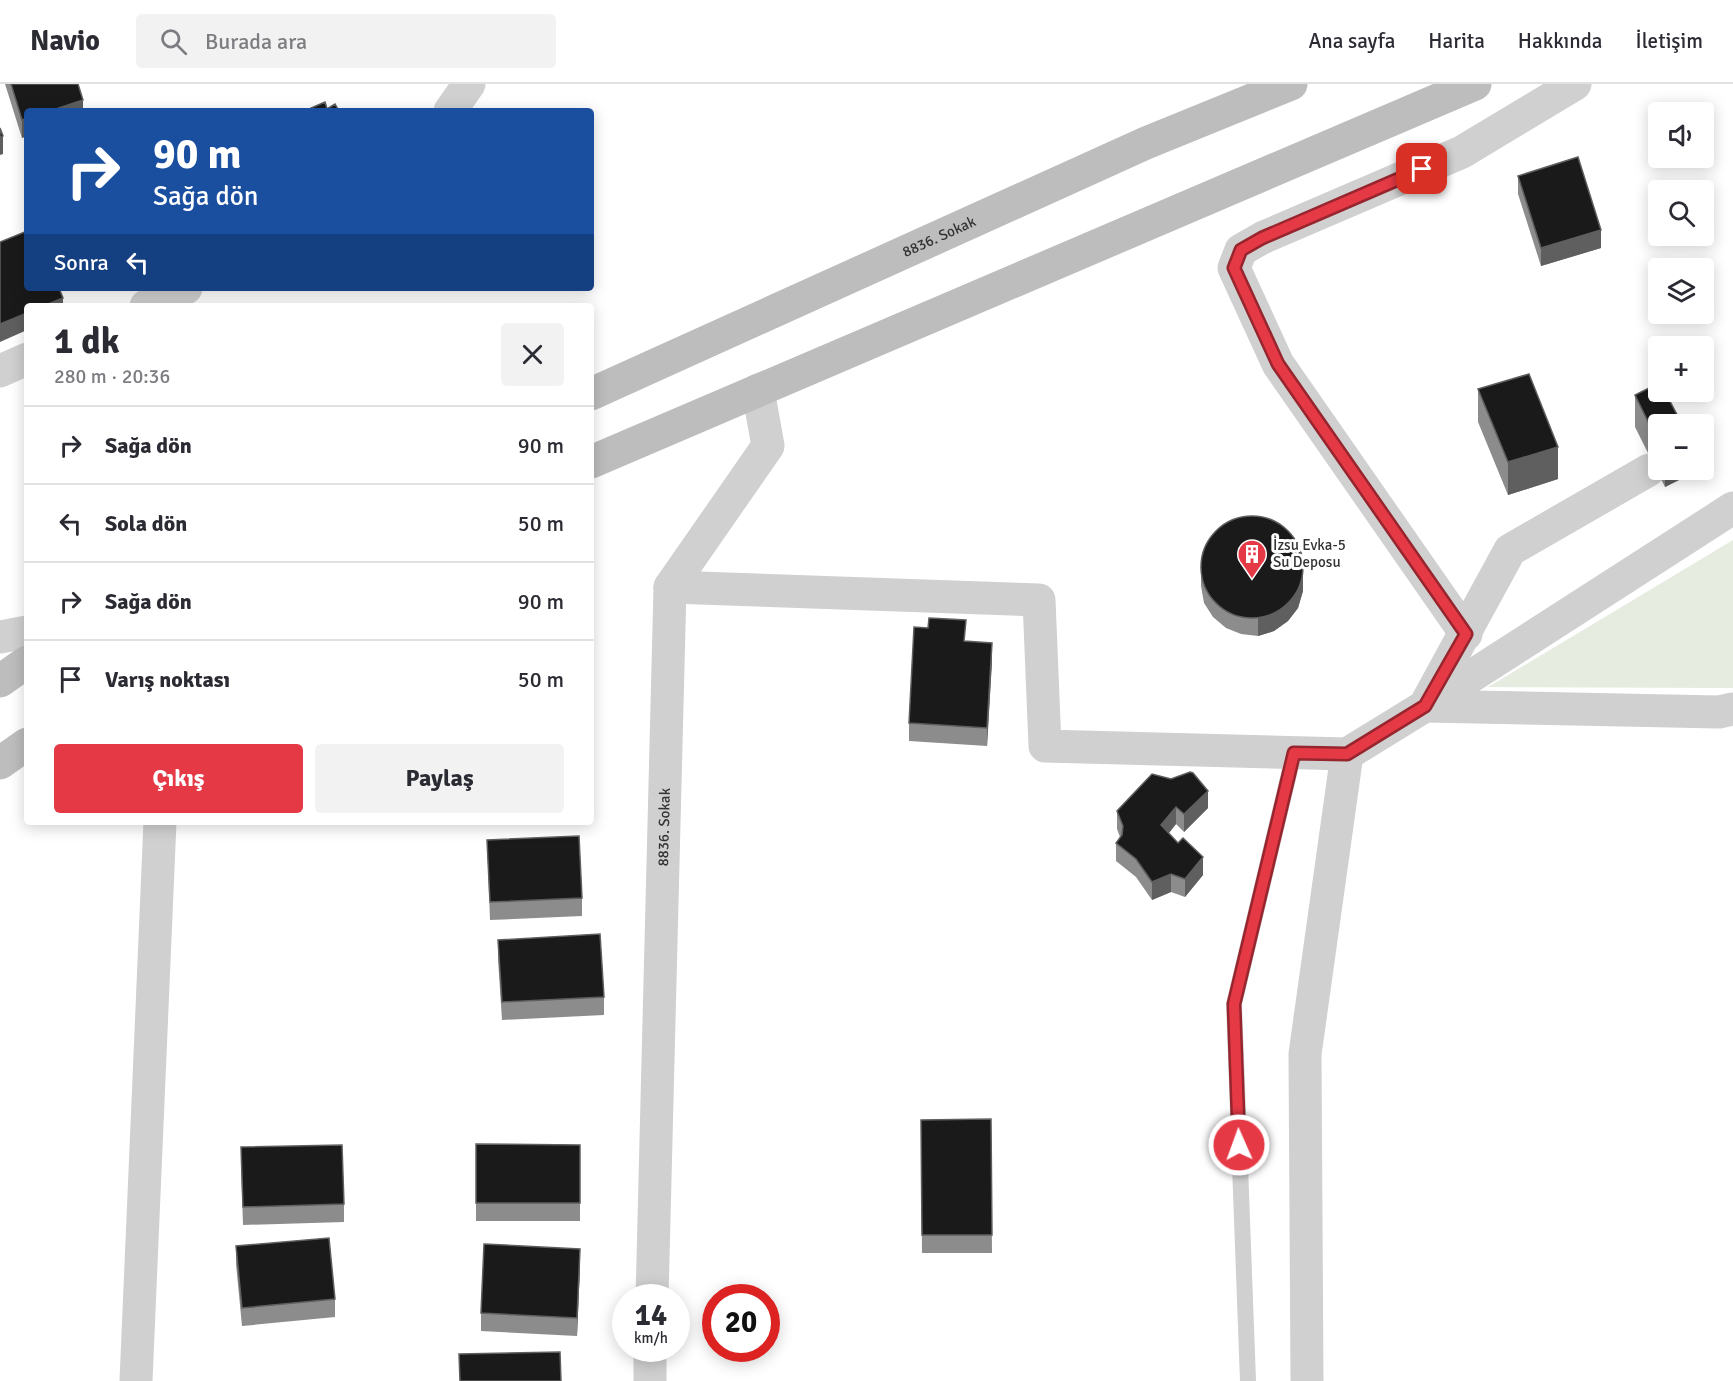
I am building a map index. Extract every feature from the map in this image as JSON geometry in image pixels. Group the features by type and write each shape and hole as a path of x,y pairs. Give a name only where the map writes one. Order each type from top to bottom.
{"street":[{"path":"452,108 470,84"},
{"name":"8836. Sokak","path":"594,393 1146,142 1291,84"},
{"path":"594,461 1475,84"},
{"path":"1466,634 1278,364 1234,268 1241,250 1262,238 1462,152 1575,84"},
{"path":"153,303 179,291"},
{"path":"0,371 24,360"},
{"path":"670,587 768,446 758,390"},
{"path":"1425,706 1510,550 1648,471"},
{"path":"670,587 1039,600 1045,746 1347,754 1733,508"},
{"name":"8836. Sokak","path":"652,1284 670,587"},
{"path":"0,637 24,633"},
{"path":"0,681 24,664"},
{"path":"1425,706 1719,712 1733,709"},
{"path":"0,763 24,746"},
{"path":"1307,1381 1305,1054 1347,754"},
{"path":"136,1381 160,825"},
{"path":"650,1362 650,1381"}],"lane":[{"path":"1248,1381 1234,1004 1294,753"}],"shaded area":[{"path":"1733,540 1733,688 1488,687"}],"building":[{"path":"11,84 78,84 83,100 59,108 24,108 24,119 22,120"},
{"path":"325,102 327,108 311,108"},
{"path":"1578,157 1601,230 1541,248 1518,176"},
{"path":"24,232 24,291 60,291 63,298 50,303 24,303 24,314 0,324 0,242"},
{"path":"1529,374 1558,447 1508,462 1478,389"},
{"path":"1648,388 1648,402 1670,402 1677,414 1648,414 1648,422 1635,395"},
{"name":"İzsu Evka-5 Su Deposu","path":"1252,516 1271,520 1288,531 1299,548 1303,567 1299,586 1288,603 1271,614 1252,618 1233,614 1216,603 1205,586 1201,567 1205,548 1216,531 1233,520"},
{"path":"929,618 966,620 964,641 992,643 987,728 909,723 914,627 928,628"},
{"path":"1190,772 1208,791 1184,814 1176,807 1161,825 1178,843 1183,838 1203,857 1185,879 1171,874 1152,882 1136,859 1116,843 1122,835 1123,826 1117,811 1152,774 1171,779"},
{"path":"579,836 582,898 490,902 487,840"},
{"path":"600,934 604,997 502,1002 498,940"},
{"path":"991,1119 992,1235 922,1235 921,1120"},
{"path":"476,1144 580,1145 580,1203 476,1203"},
{"path":"342,1145 344,1204 243,1207 241,1147"},
{"path":"329,1238 335,1299 242,1308 236,1246"},
{"path":"484,1244 580,1249 577,1318 481,1313"},
{"path":"560,1352 561,1381 460,1381 459,1354"}],"place":[{"name":"İzsu Evka-5 Su Deposu","path":"1252,580"}],"route":[{"path":"1239,1145 1234,1004 1294,753 1347,754 1425,706 1466,634 1278,364 1234,268 1241,250 1262,238 1422,169"}]}
